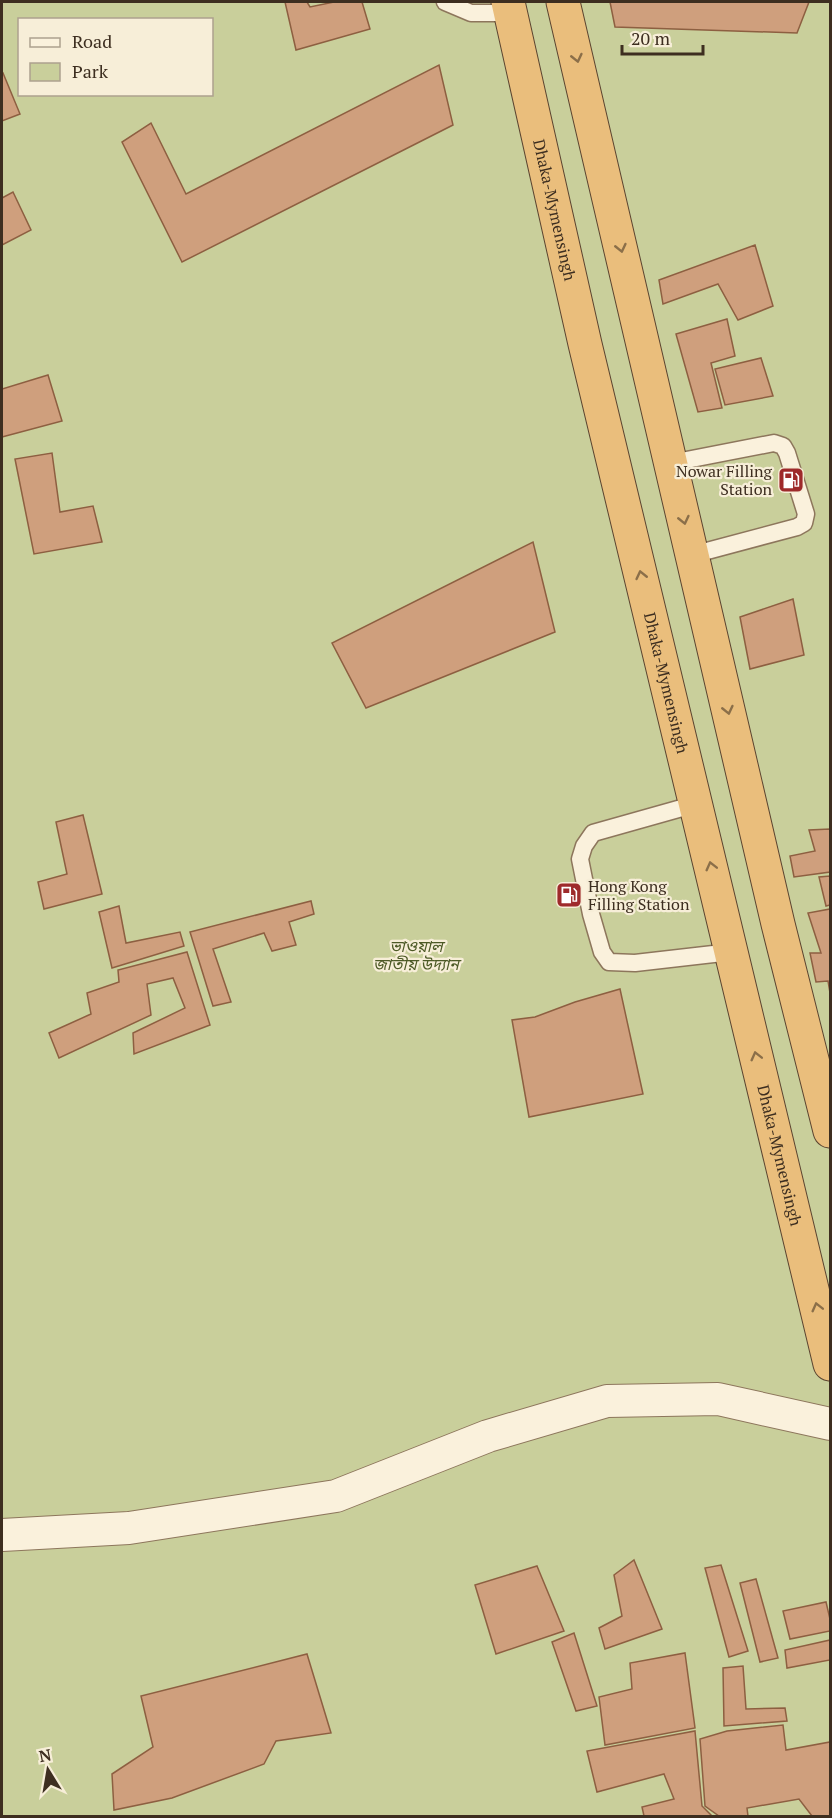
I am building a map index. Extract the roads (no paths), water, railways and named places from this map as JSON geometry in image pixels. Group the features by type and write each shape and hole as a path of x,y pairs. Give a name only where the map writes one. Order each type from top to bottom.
{"highway":[{"path":"563,2 778,924 831,1131"},
{"name":"Dhaka-Mymensingh","path":"509,7 583,333 831,1364"}],"street":[{"path":"2,1535 129,1528 336,1496 488,1436 608,1401 718,1399 831,1424"}],"lane":[{"path":"445,2 471,13 509,7"},
{"path":"671,463 774,443 783,446 788,453 806,514 804,523 797,527 692,555"},
{"path":"696,804 593,833 584,846 580,859 591,914 602,952 609,962 635,963 731,952"}],"place":[{"name":"Nowar Filling Station","path":"791,480"},
{"name":"Hong Kong Filling Station","path":"569,895"}],"park label":[{"name":"ভাওয়াল জাতীয় উদ্যান","path":"416,955"}]}
